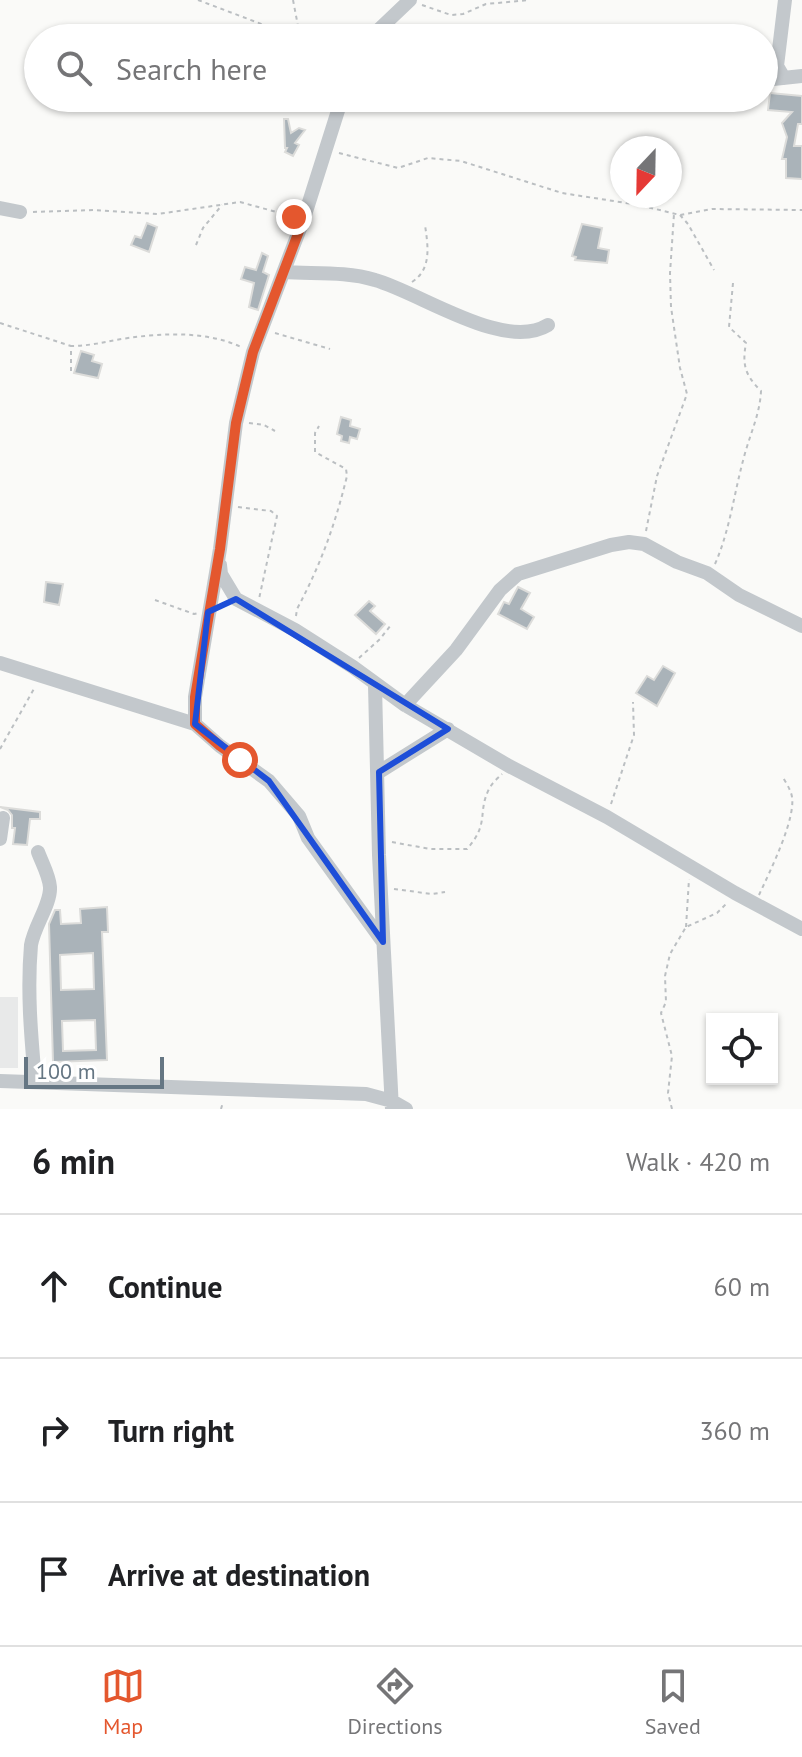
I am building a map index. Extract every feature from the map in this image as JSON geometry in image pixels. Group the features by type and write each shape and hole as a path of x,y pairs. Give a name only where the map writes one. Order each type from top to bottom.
{"street":[{"path":"778,58 785,0"},
{"path":"385,24 410,1"},
{"path":"778,68 784,78"},
{"path":"778,79 802,76"},
{"path":"195,724 195,697 220,549 236,423 253,352 304,218 338,112"},
{"path":"0,208 20,212"},
{"path":"284,272 349,274 374,279 495,328 523,333 548,325"},
{"path":"405,705 456,650 500,590 518,574 611,545 629,542 644,544 677,562 707,573 739,595 802,626"},
{"path":"220,549 221,574 236,599 295,630 405,705 509,766 607,817 802,929"},
{"path":"208,612 236,599"},
{"path":"0,663 195,724 269,781 299,816 308,838 383,942"},
{"path":"375,685 383,942 392,1105"},
{"path":"379,772 448,729"},
{"path":"0,839 3,818"},
{"path":"35,1081 28,1004 31,945 50,885 38,852"},
{"path":"0,1081 366,1094 406,1109"}],"path":[{"path":"198,0 261,24"},
{"path":"293,0 298,24"},
{"path":"410,1 451,15 463,14 486,4 530,0"},
{"path":"326,150 398,168 428,158 450,159 554,191 680,215 712,209 802,210"},
{"path":"20,212 94,210 158,214 240,202 304,218"},
{"path":"196,245 203,228 222,205"},
{"path":"644,544 657,476 687,394 671,307 674,214"},
{"path":"680,215 714,270"},
{"path":"402,289 419,278 425,267 428,243 425,225"},
{"path":"707,573 713,569 723,547 743,460 760,405 761,391 749,379 744,367 746,343 729,327 733,283"},
{"path":"0,323 71,346 153,336 207,336 253,352"},
{"path":"262,331 285,334 330,349"},
{"path":"71,346 71,371"},
{"path":"236,423 264,425 275,431"},
{"path":"295,630 297,609 324,556 347,476 346,469 315,452 315,433 319,426"},
{"path":"225,505 271,511 277,516 256,609"},
{"path":"155,600 194,614 208,612"},
{"path":"353,667 391,625"},
{"path":"0,749 31,691 49,678"},
{"path":"607,817 634,735 633,702"},
{"path":"379,841 430,849 467,849 477,838 484,822 489,787 509,766"},
{"path":"756,903 786,832 792,805 792,795 782,776"},
{"path":"672,1109 668,1093 672,1056 661,1013 666,1002 665,976 670,954 686,927 691,866"},
{"path":"381,887 432,894 445,892"},
{"path":"686,927 717,913 735,893"}],"highlighted area":[{"path":"236,599 448,729 379,772 383,942 269,781 195,724 208,612"}],"shaded area":[{"path":"0,997 18,997 18,1068 0,1068"}],"building":[{"path":"778,94 802,96 802,124 798,124 794,146 802,146 802,179 786,178 786,159 782,159 787,137 782,123 792,112 778,111"},
{"path":"284,119 288,119 291,133 299,128 305,130 295,143 299,145 293,156 285,152"},
{"path":"147,223 157,227 149,252 131,245 135,236 141,238"},
{"path":"582,224 602,228 598,248 609,250 607,263 575,260 576,257 572,256"},
{"path":"262,253 268,256 263,272 269,275 258,310 249,307 254,283 241,279 245,267 256,270"},
{"path":"81,351 94,355 92,361 102,364 98,378 74,373"},
{"path":"341,417 351,420 350,426 360,429 357,439 350,437 349,443 341,441 342,436 337,434"},
{"path":"46,582 63,584 59,605 44,602"},
{"path":"518,587 530,593 521,609 534,617 527,629 498,614 504,602 509,604"},
{"path":"369,601 375,606 370,611 385,624 376,634 355,615"},
{"path":"663,666 675,673 657,706 636,693 647,676 654,680"},
{"path":"0,807 40,812 40,819 30,819 27,845 13,844 15,828 12,828 12,815"},
{"path":"107,907 108,932 102,932 107,1060 53,1062 49,924 55,910 60,910 61,924 81,923 80,909","holes":["93,953 94,989 61,990 60,955","95,1020 96,1050 63,1051 62,1021"]}],"route":[{"path":"240,760 195,724 195,697 220,549 236,423 253,352 304,218 294,217"}]}
